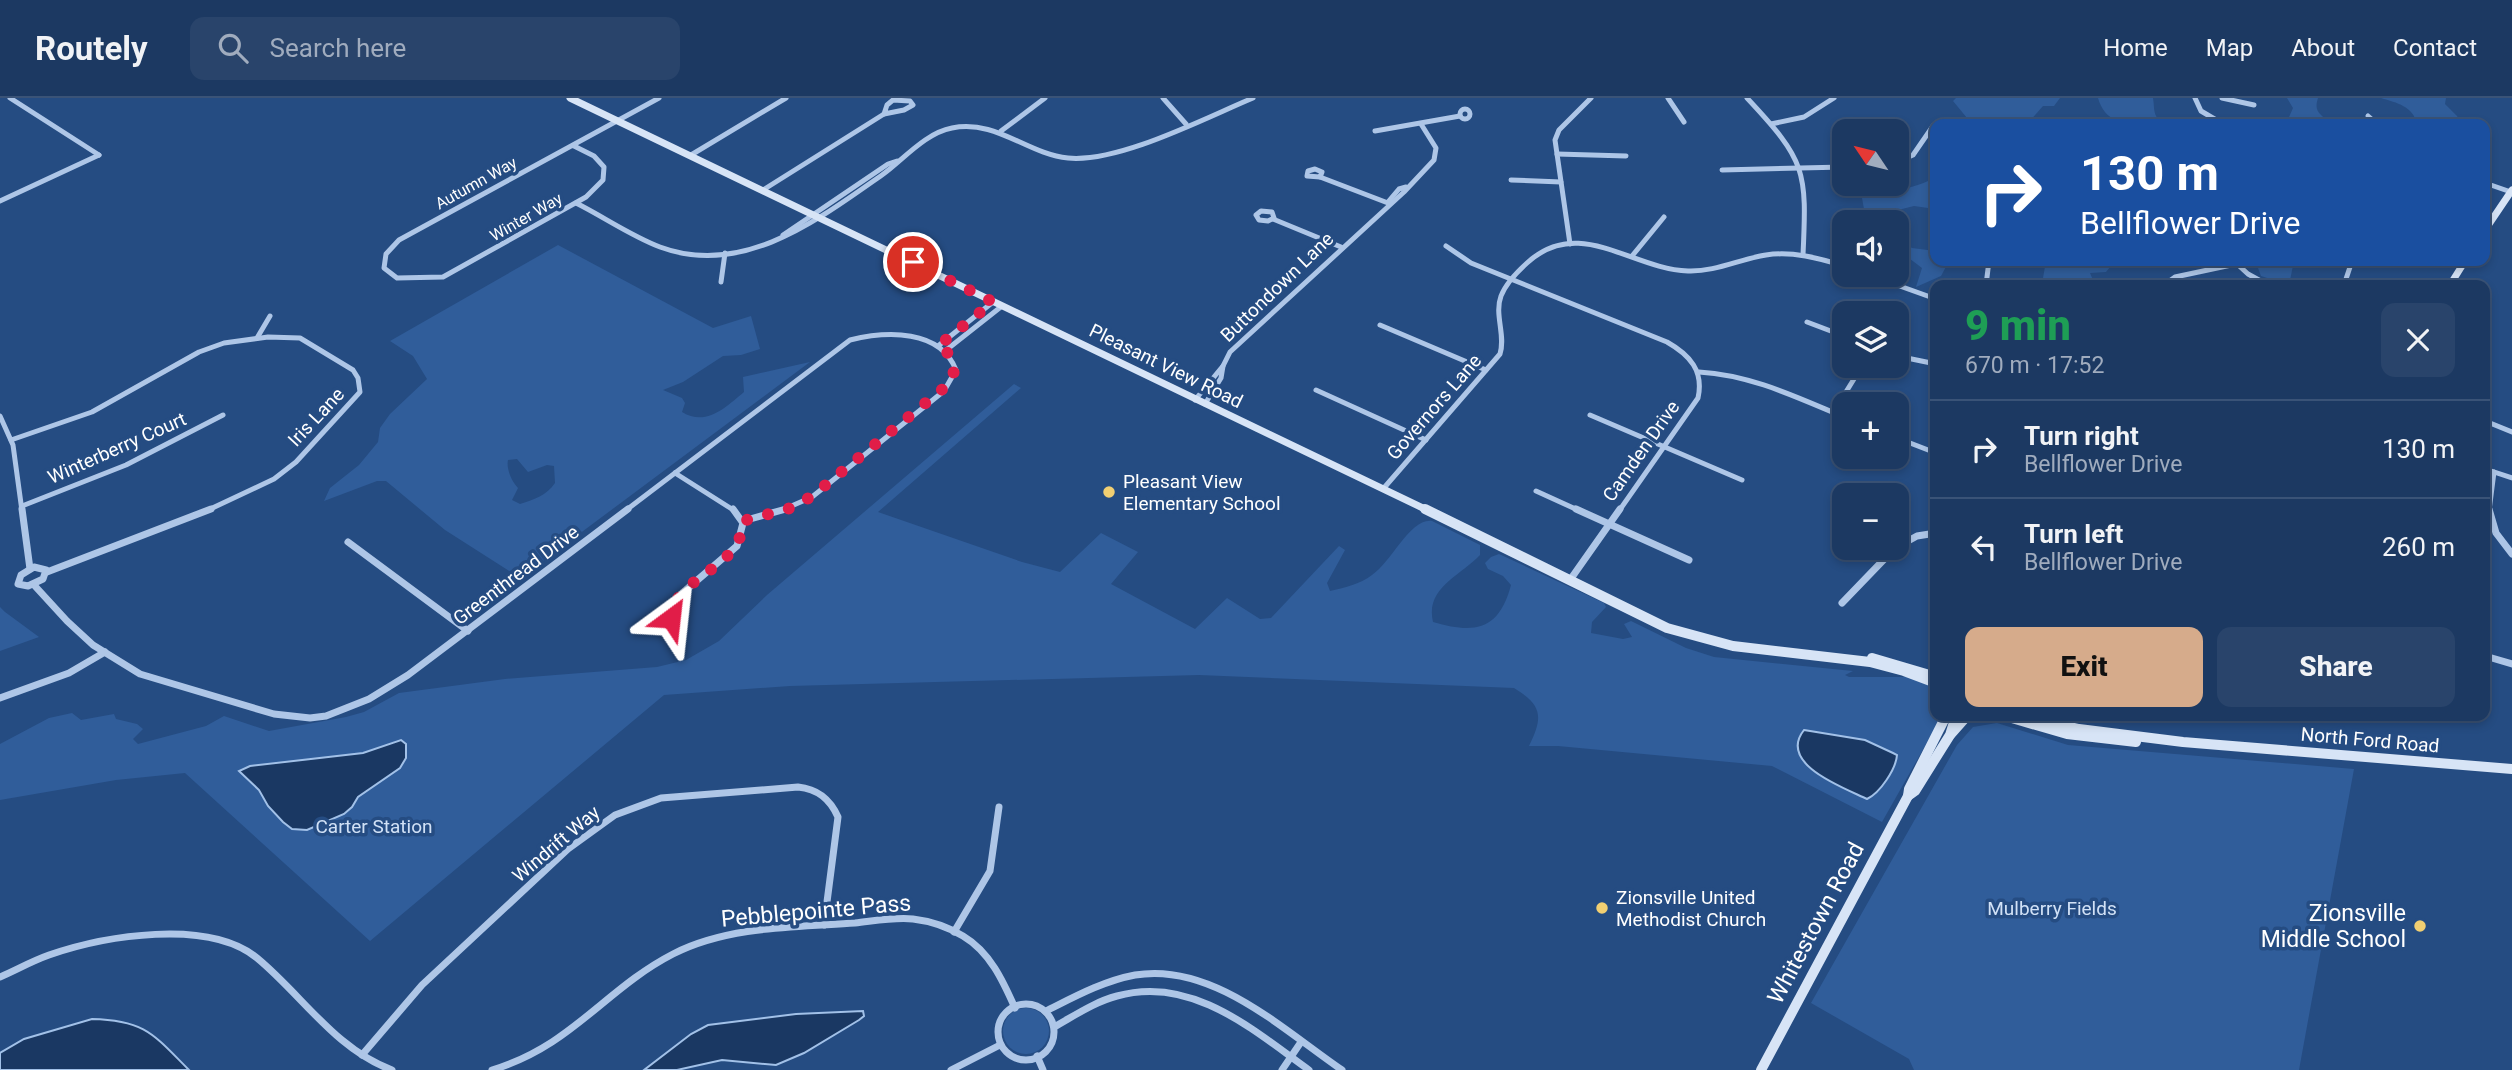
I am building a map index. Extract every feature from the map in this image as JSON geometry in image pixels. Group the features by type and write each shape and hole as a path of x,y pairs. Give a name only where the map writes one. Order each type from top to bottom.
{"main road":[{"name":"Pleasant View Road","path":"570,98 1695,640 1876,665 1930,681"},
{"path":"2490,222 2511,191"},
{"name":"Pleasant View Road","path":"1752,648 1853,654 1887,661 1930,675"},
{"name":"Whitestown Road","path":"1761,1070 1908,796 1943,721"},
{"name":"Whitestown Road","path":"1950,735 1954,721"},
{"name":"Whitestown Road","path":"1908,796 1915,791 1950,735 1963,721"},
{"name":"North Ford Road","path":"2019,721 2089,738 2173,744 2183,742"},
{"name":"North Ford Road","path":"2045,721 2079,729 2183,742 2512,769"}],"street":[{"path":"0,201 99,155 9,98"},
{"name":"Autumn Way","path":"406,279 397,278 384,268 386,254 399,240 659,98"},
{"path":"691,155 786,98"},
{"path":"763,190 884,114 904,110 913,105 911,101 901,98 890,101 884,114"},
{"path":"1001,131 1045,98"},
{"path":"1163,98 1186,124"},
{"path":"576,203 662,247 692,254 725,253 792,235 898,161 950,129 984,127 1001,131 1067,158 1093,158 1253,98"},
{"path":"1570,244 1556,135 1591,98"},
{"path":"1668,98 1684,122"},
{"path":"1747,98 1793,151 1800,168 1804,192 1804,256"},
{"path":"1771,124 1804,117 1834,98"},
{"path":"2195,98 2195,104 2201,111 2215,119"},
{"path":"2221,98 2254,105"},
{"path":"1375,131 1460,116"},
{"path":"2368,116 2371,119"},
{"name":"Buttondown Lane","path":"1195,400 1223,366 1230,352 1341,247 1404,192 1406,186 1434,160 1436,148 1421,124"},
{"path":"1909,157 1930,131"},
{"name":"Winter Way","path":"406,279 428,280 459,270 576,203 601,184 606,166 597,157 574,146"},
{"path":"1557,154 1626,156"},
{"path":"1722,170 1832,167"},
{"path":"1320,177 1388,204"},
{"path":"1511,180 1561,182"},
{"path":"2490,185 2511,191"},
{"path":"1632,256 1664,218"},
{"path":"1273,219 1341,247"},
{"name":"Governors Lane","path":"1383,489 1486,370 1503,345 1499,305 1501,296 1513,279 1540,253 1570,244 1600,246 1657,265 1697,271 1768,254 1804,256 1832,263"},
{"path":"1446,247 1471,263 1667,342 1688,356 1699,372 1741,376 1832,413"},
{"path":"721,282 725,253"},
{"path":"2171,280 2219,266"},
{"path":"2241,266 2262,280"},
{"path":"1902,287 1930,297"},
{"path":"938,346 993,302"},
{"path":"743,521 794,507 812,496 944,391 956,370 955,363 945,351 1002,306"},
{"path":"257,338 270,316"},
{"path":"1807,322 1832,331"},
{"path":"1380,325 1486,370"},
{"name":"Greenthread Drive","path":"30,569 18,578 18,584 24,587 34,585 51,606 104,652 134,671 243,705 297,718 325,716 384,692 850,341 864,335 894,333 910,335 945,351"},
{"name":"Iris Lane","path":"11,440 92,412 199,352 224,343 257,338 300,338 353,370 358,378 360,392 296,462 274,479 216,507 47,572"},
{"path":"1909,358 1930,363"},
{"path":"1205,404 1221,378 1223,366"},
{"name":"Camden Drive","path":"1570,580 1698,398 1701,386 1699,372"},
{"path":"1316,390 1426,440"},
{"name":"Winterberry Court","path":"22,506 127,465 223,415"},
{"path":"1590,415 1742,480"},
{"path":"0,416 11,440 30,569 42,567 47,572 43,579 34,585"},
{"path":"2490,423 2512,432"},
{"path":"1909,443 1930,451"},
{"path":"2490,470 2512,478"},
{"path":"2490,503 2494,472"},
{"path":"671,618 680,595 737,546 743,535 740,515 674,473"},
{"path":"1536,491 1689,560"},
{"path":"2490,523 2512,554"},
{"path":"1909,541 1930,534"},
{"path":"348,542 468,631"},
{"path":"1842,603 1883,560"},
{"path":"0,698 69,673 104,652"},
{"path":"2490,657 2512,664"},
{"name":"Windrift Way","path":"362,1055 422,985 568,849 615,815 661,798 798,787 819,792 833,806 838,817 824,925"},
{"path":"954,932 990,871 999,807"},
{"name":"Pebblepointe Pass","path":"492,1070 510,1066 557,1040 643,971 676,952 714,939 824,925 908,919 929,922 954,932 976,945 990,960 1015,1007"},
{"path":"0,977 50,956 115,939 174,932 225,942 255,956 349,1047 392,1070"},
{"path":"1046,1011 1094,986 1120,977 1151,972 1171,973 1214,985 1342,1070"},
{"path":"1054,1027 1118,995 1167,991 1207,1002 1309,1070"},
{"path":"1033,1004 1046,1011 1054,1027 1049,1045 1037,1056 1016,1058 1004,1052 1000,1045 999,1026 1004,1016 1015,1007 1033,1004"},
{"path":"1282,1070 1301,1042"},
{"path":"951,1070 1000,1045"},
{"path":"1037,1056 1043,1070"}],"green space":[{"path":"1956,98 2060,98 2054,106 2043,106 2032,119 1968,119 1953,101"},
{"path":"2098,98 2153,98 2154,110 2159,119 2114,119 2102,108"},
{"path":"2287,98 2318,98 2317,110 2325,119 2288,119 2293,108"},
{"path":"2381,98 2446,98 2445,104 2458,119 2415,119 2408,109"},
{"path":"1930,180 1930,208 1914,206 1898,210 1863,210 1862,198 1856,196 1909,196 1909,187"},
{"path":"558,245 713,328 751,316 760,349 741,355 723,356 683,382 663,390 682,398 685,403 682,412 699,417 715,413 744,392 743,377 810,362 520,578 445,530 386,481 377,481 324,501 330,488 359,465 378,442 380,428 390,414 427,379 413,356 390,341","holes":["517,459 528,472 547,465 554,466 555,483 544,494 520,504 512,500 518,488 510,475 508,460"]},
{"path":"1909,246 1930,250 1930,266 1946,266 1941,276 1916,287 1922,268 1909,258"},
{"path":"2045,266 2111,266 2106,272 2090,273 2093,280 2041,280"},
{"path":"2293,266 2290,280 2273,280 2261,276 2258,268"},
{"name":"Carter Station","path":"1014,384 1021,388 878,512 1022,562 1060,572 1101,533 1138,552 1111,584 1195,629 1227,598 1260,619 1271,618 1339,546 1345,550 1327,583 1330,591 1362,581 1379,569 1416,526 1432,521 1480,545 1480,555 1439,591 1432,610 1433,622 1473,628 1492,620 1500,612 1511,585 1503,576 1488,569 1485,563 1499,554 1604,603 1606,607 1592,622 1591,633 1623,639 1632,637 1624,624 1631,621 1686,648 1714,657 1853,671 1845,675 1849,677 1911,677 1930,684 1930,721 1939,721 1882,822 1772,766 1558,746 1529,746 1537,727 1538,713 1531,701 1514,688 1199,675 790,686 664,695 370,941 185,773 116,780 0,800 0,744 49,718 72,713 81,720 114,714 116,719 137,724 143,729 133,739 138,744 206,726 224,716 269,731 364,712 399,693 505,679 657,667 686,660 719,641 767,595"},
{"path":"0,607 5,612 39,637 0,651"},
{"name":"Mulberry Fields","path":"1997,723 2068,745 2354,769 2299,1070 1914,1070 1909,1059 1811,1003 1957,745 1973,727"},
{"path":"1026,1008 1042,1015 1049,1031 1042,1047 1026,1054 1010,1047 1003,1031 1010,1015"}],"shaded area":[{"path":"1804,730 1865,740 1897,755 1894,767 1882,786 1867,799 1830,781 1806,764 1799,754 1798,742"},
{"path":"401,740 406,744 406,758 400,768 358,797 344,814 307,830 292,829 283,822 268,806 259,790 239,771 250,766 363,753"},
{"path":"863,1011 864,1016 859,1020 804,1053 776,1065 722,1060 677,1070 644,1070 691,1034 708,1025 796,1014"},
{"path":"92,1019 125,1022 137,1026 167,1047 189,1070 0,1070 0,1053 24,1039"}],"place":[{"name":"Pleasant View Elementary School","path":"1109,492"},
{"name":"Zionsville United Methodist Church","path":"1602,908"},
{"name":"Zionsville Middle School","path":"2420,926"}],"route":[{"path":"671,618 680,595 737,546 743,535 743,521 794,507 812,496 944,391 950,383 956,370 955,363 938,346 993,302 913,262"}]}
